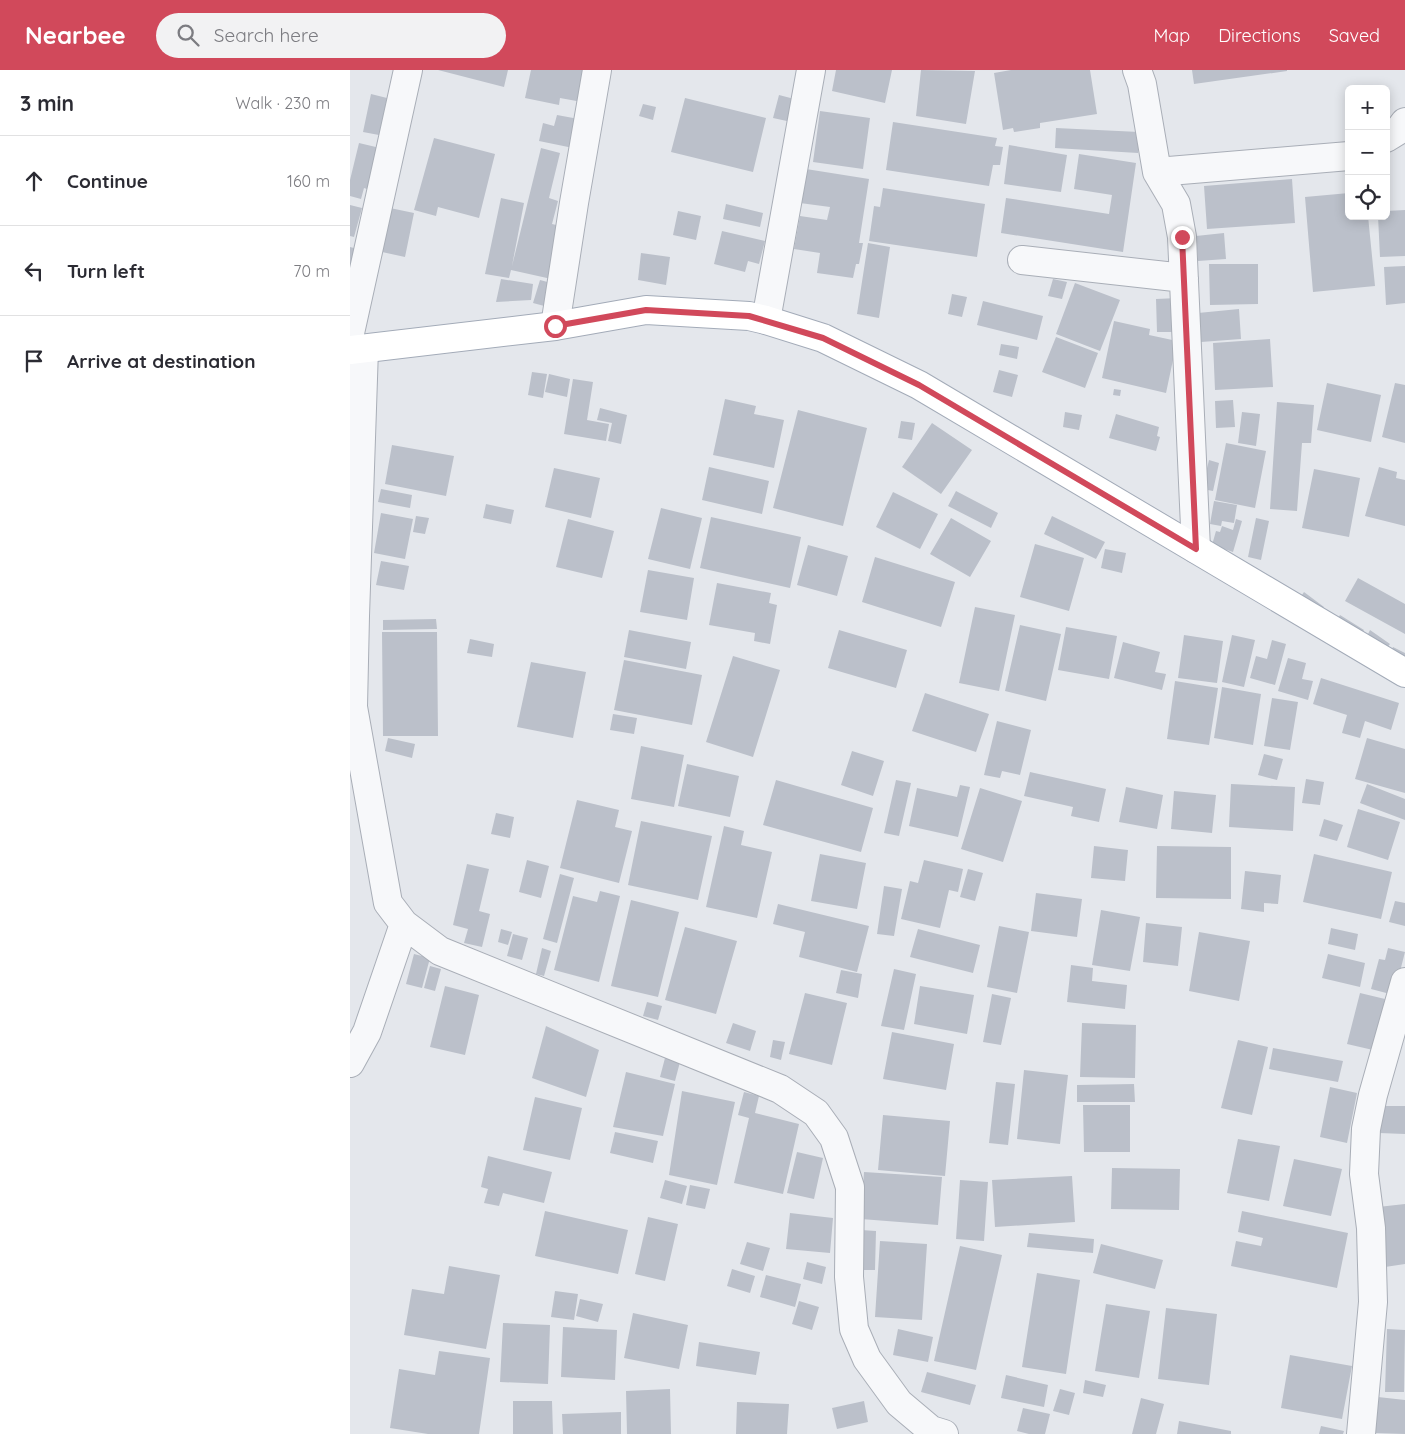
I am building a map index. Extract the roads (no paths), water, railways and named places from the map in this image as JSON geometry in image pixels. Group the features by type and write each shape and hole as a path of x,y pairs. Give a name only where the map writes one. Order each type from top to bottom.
{"main road":[{"path":"355,344 555,326 646,310 749,316 766,320 823,338 919,385 1405,672"}],"street":[{"path":"408,70 355,344 353,707 388,903 404,924 440,951 780,1089 816,1113 834,1138 850,1187 849,1277 854,1329 867,1359 899,1403 931,1433"},
{"path":"555,326 597,70"},
{"path":"766,320 811,70"},
{"path":"1137,70 1142,84 1157,172 1176,204 1182,237 1196,549"},
{"path":"1390,136 1400,130 1405,122"},
{"path":"1157,172 1345,156"},
{"path":"1022,260 1184,278"},
{"path":"350,1064 367,1032 404,924"},
{"path":"1361,1434 1373,1302 1371,1228 1364,1174 1366,1129 1373,1095 1405,982"}]}
